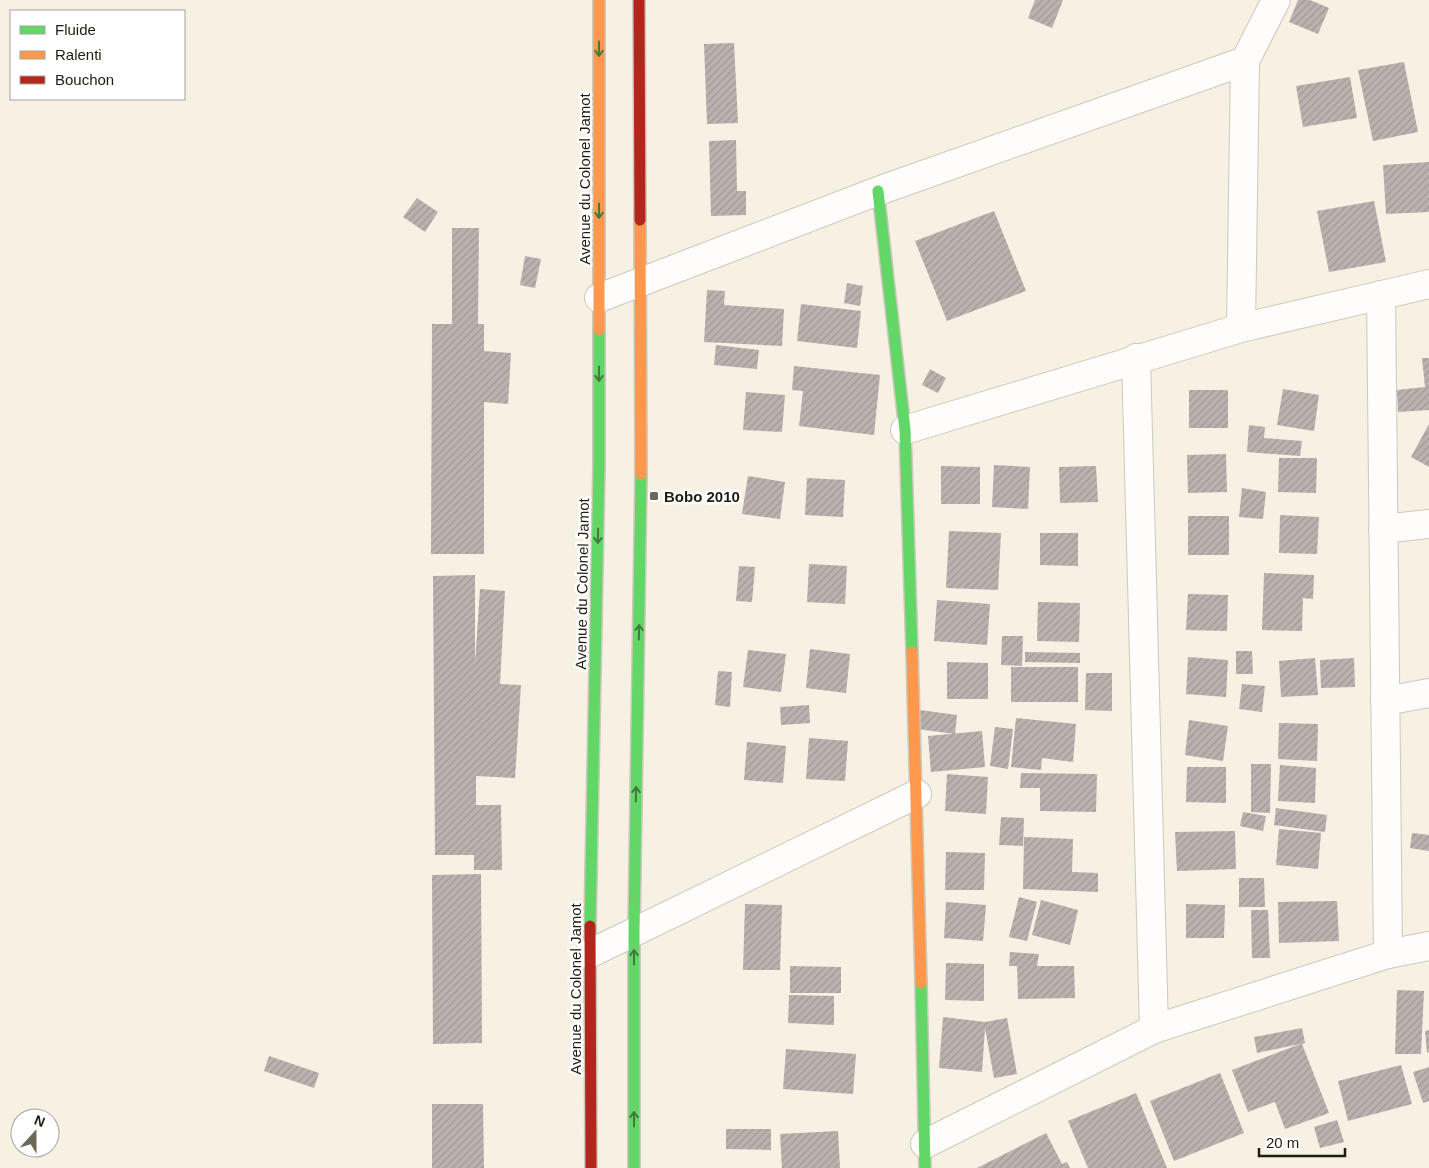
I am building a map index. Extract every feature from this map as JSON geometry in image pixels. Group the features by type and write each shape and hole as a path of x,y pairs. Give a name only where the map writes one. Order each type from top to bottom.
{"main road":[{"name":"Avenue du Colonel Jamot","path":"590,1168 589,954 599,466 599,0"},
{"path":"634,1168 634,932 641,495 639,0"},
{"path":"878,191 905,430 917,794 925,1156"}],"street":[{"path":"1241,328 1245,61 1276,0"},
{"path":"599,298 640,284 878,191 1245,61"},
{"path":"905,430 1136,358 1241,328 1429,284"},
{"path":"1381,294 1388,954"},
{"path":"1136,358 1154,1029"},
{"path":"1383,529 1429,524"},
{"path":"1385,701 1429,693"},
{"path":"589,954 917,794"},
{"path":"925,1156 1154,1029 1388,954 1429,946"}],"building":[{"path":"1035,0 1063,0 1052,28 1028,18"},
{"path":"1298,0 1310,0 1329,8 1318,34 1289,22"},
{"path":"734,43 738,123 707,124 704,44"},
{"path":"1404,62 1418,132 1373,141 1358,70"},
{"path":"1350,77 1357,118 1303,127 1296,86"},
{"path":"736,140 737,191 746,191 746,215 711,216 709,141"},
{"path":"1429,162 1429,212 1386,214 1383,165"},
{"path":"417,198 438,212 425,232 403,217"},
{"path":"1374,201 1386,262 1329,272 1317,211"},
{"path":"994,211 1026,291 947,321 915,241"},
{"path":"452,228 479,228 478,324 484,324 484,351 511,353 508,404 484,402 484,554 431,554 432,324 452,324"},
{"path":"525,256 541,259 535,288 520,285"},
{"path":"847,283 863,286 860,306 844,303"},
{"path":"707,290 725,291 724,305 784,309 782,346 704,342"},
{"path":"801,304 861,311 857,348 797,341"},
{"path":"716,345 759,350 757,369 714,365"},
{"path":"1422,358 1429,358 1429,410 1398,412 1397,390 1425,387"},
{"path":"794,366 880,375 874,435 799,426 803,391 792,390"},
{"path":"930,369 946,378 938,393 922,385"},
{"path":"1283,389 1319,395 1314,431 1277,425"},
{"path":"1189,390 1228,390 1228,428 1189,428"},
{"path":"746,392 785,395 782,432 743,430"},
{"path":"1429,424 1429,467 1411,457"},
{"path":"1249,425 1265,427 1264,438 1302,441 1300,456 1247,452"},
{"path":"1226,454 1227,492 1188,493 1187,455"},
{"path":"1279,458 1317,458 1316,493 1278,492"},
{"path":"994,465 1030,467 1028,509 992,507"},
{"path":"941,466 980,467 980,504 941,504"},
{"path":"1096,466 1098,502 1060,503 1059,467"},
{"path":"748,476 785,482 780,519 742,514"},
{"path":"807,478 845,480 843,517 805,515"},
{"path":"1242,488 1266,492 1263,519 1239,517"},
{"path":"1280,515 1319,517 1317,554 1279,553"},
{"path":"1188,516 1229,516 1229,555 1188,555"},
{"path":"949,531 1001,533 998,590 946,588"},
{"path":"1040,533 1078,533 1078,566 1040,565"},
{"path":"809,564 847,566 845,604 807,602"},
{"path":"739,566 755,567 752,602 736,601"},
{"path":"1264,573 1314,575 1313,599 1303,598 1302,631 1262,630"},
{"path":"475,575 475,664 480,589 505,591 500,684 521,685 515,778 476,776 476,805 501,805 502,870 474,870 474,855 435,855 433,576"},
{"path":"1188,594 1228,595 1227,631 1186,630"},
{"path":"937,600 990,604 987,645 934,641"},
{"path":"1038,602 1080,603 1079,642 1037,641"},
{"path":"1002,636 1023,636 1022,666 1001,665"},
{"path":"810,649 850,654 846,693 806,688"},
{"path":"748,650 786,654 781,692 743,687"},
{"path":"1236,651 1252,651 1253,674 1236,674"},
{"path":"1025,652 1080,653 1080,663 1025,662"},
{"path":"1188,657 1228,660 1226,697 1186,694"},
{"path":"1315,658 1318,695 1281,697 1279,661"},
{"path":"1354,658 1355,687 1321,688 1320,660"},
{"path":"947,662 988,663 988,699 947,699"},
{"path":"1011,667 1078,667 1078,702 1011,702"},
{"path":"718,671 732,672 730,707 715,705"},
{"path":"1086,673 1112,673 1112,711 1085,710"},
{"path":"1242,684 1265,686 1262,712 1239,709"},
{"path":"809,705 810,723 781,725 780,707"},
{"path":"920,710 957,715 955,734 917,729"},
{"path":"1016,718 1076,724 1073,762 1042,758 1041,770 1011,767"},
{"path":"1189,720 1228,726 1223,761 1185,755"},
{"path":"1279,723 1318,724 1317,761 1278,759"},
{"path":"995,727 1013,729 1008,769 990,766"},
{"path":"982,731 985,767 931,772 928,736"},
{"path":"809,738 848,741 845,781 806,779"},
{"path":"747,742 786,746 783,783 744,780"},
{"path":"1251,764 1271,764 1270,813 1251,812"},
{"path":"1280,765 1316,768 1315,803 1278,801"},
{"path":"1187,767 1226,767 1226,803 1186,802"},
{"path":"1021,773 1097,774 1096,812 1040,811 1040,788 1020,788"},
{"path":"947,774 988,777 986,814 945,811"},
{"path":"1276,808 1327,815 1325,832 1274,825"},
{"path":"1243,812 1266,816 1263,831 1240,826"},
{"path":"1001,817 1024,818 1023,846 999,845"},
{"path":"1279,829 1321,833 1318,869 1276,865"},
{"path":"1235,831 1236,869 1177,871 1175,832"},
{"path":"1412,833 1429,835 1429,851 1410,848"},
{"path":"1024,837 1073,839 1072,872 1098,873 1098,892 1023,889"},
{"path":"946,852 985,853 984,890 945,890"},
{"path":"481,874 482,1043 433,1044 432,875"},
{"path":"1239,878 1264,878 1265,907 1239,907"},
{"path":"1019,897 1037,902 1027,941 1009,937"},
{"path":"1041,900 1078,910 1070,945 1032,935"},
{"path":"1337,901 1339,941 1279,943 1278,902"},
{"path":"946,902 986,905 983,941 944,938"},
{"path":"745,904 782,905 780,970 743,970"},
{"path":"1186,904 1225,905 1224,938 1186,938"},
{"path":"1251,910 1268,910 1270,958 1252,958"},
{"path":"1010,952 1039,954 1037,966 1074,966 1075,998 1018,999 1017,966 1009,966"},
{"path":"946,963 984,964 984,1001 945,1000"},
{"path":"790,966 841,967 841,993 790,993"},
{"path":"1397,990 1424,991 1421,1054 1395,1054"},
{"path":"789,995 834,996 834,1025 788,1023"},
{"path":"943,1017 985,1022 1007,1018 1017,1074 994,1078 985,1028 982,1072 939,1068"},
{"path":"1302,1028 1305,1043 1302,1044 1329,1113 1285,1129 1275,1102 1248,1112 1232,1070 1300,1044 1257,1053 1254,1037"},
{"path":"1429,1030 1429,1052 1427,1053 1425,1031"},
{"path":"786,1049 856,1054 853,1094 783,1089"},
{"path":"269,1056 319,1073 314,1088 264,1071"},
{"path":"1401,1065 1412,1104 1348,1121 1338,1081"},
{"path":"1429,1067 1429,1101 1423,1103 1413,1072"},
{"path":"1220,1073 1244,1133 1174,1161 1150,1101"},
{"path":"1136,1093 1167,1168 1088,1168 1068,1121"},
{"path":"432,1104 483,1104 484,1168 432,1168"},
{"path":"1337,1120 1344,1142 1320,1148 1314,1127"},
{"path":"726,1129 771,1129 771,1150 726,1149"},
{"path":"838,1131 840,1168 782,1168 780,1134"},
{"path":"1046,1133 1062,1164 1067,1162 1070,1168 977,1168"}],"traffic: fast":[{"path":"878,191 905,430 912,652"},
{"path":"590,926 599,466 599,330"},
{"path":"634,1168 634,932 641,474"},
{"path":"921,983 925,1168"}],"traffic: slow":[{"path":"599,0 599,330"},
{"path":"640,220 641,474"},
{"path":"912,652 921,983"}],"traffic: jam":[{"path":"639,0 640,220"},
{"path":"590,926 591,1168"}],"place":[{"name":"Bobo 2010","path":"654,496"}]}
